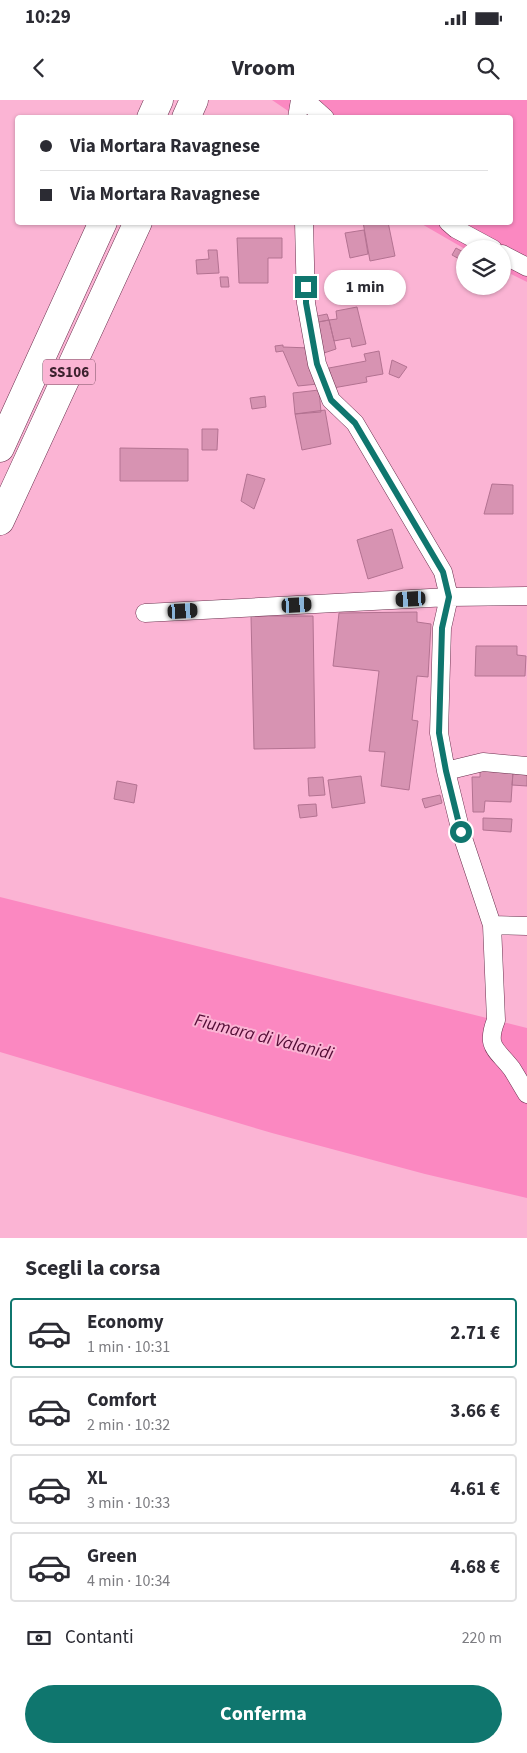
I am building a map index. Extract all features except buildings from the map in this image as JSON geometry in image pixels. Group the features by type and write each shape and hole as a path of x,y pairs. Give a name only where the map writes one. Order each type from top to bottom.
{"highway":[{"path":"152,115 159,100"},
{"path":"187,115 194,100"},
{"name":"SS106","path":"0,448 102,225"},
{"name":"SS106","path":"0,521 137,225"}],"street":[{"path":"298,115 300,100"},
{"path":"305,100 322,115"},
{"path":"304,225 306,303 317,364 331,400 355,423 443,572 449,597 442,628 439,733 461,832 492,925 496,1020 491,1032 493,1048 512,1069 527,1094"},
{"path":"451,225 476,240"},
{"path":"511,259 527,267"},
{"path":"145,613 449,597 527,596"},
{"path":"446,771 483,762 527,766"},
{"path":"492,925 527,926"}],"water":[{"path":"272,100 527,100 527,282 511,274 511,240 456,240 456,244 423,225 513,225 513,115 294,115"},
{"name":"Fiumara di Valanidi","path":"0,897 527,1028 527,1198 425,1174 272,1133 0,1052"}],"route":[{"path":"306,287 306,303 317,364 331,400 355,423 443,572 449,597 442,628 439,733 461,832"}]}
